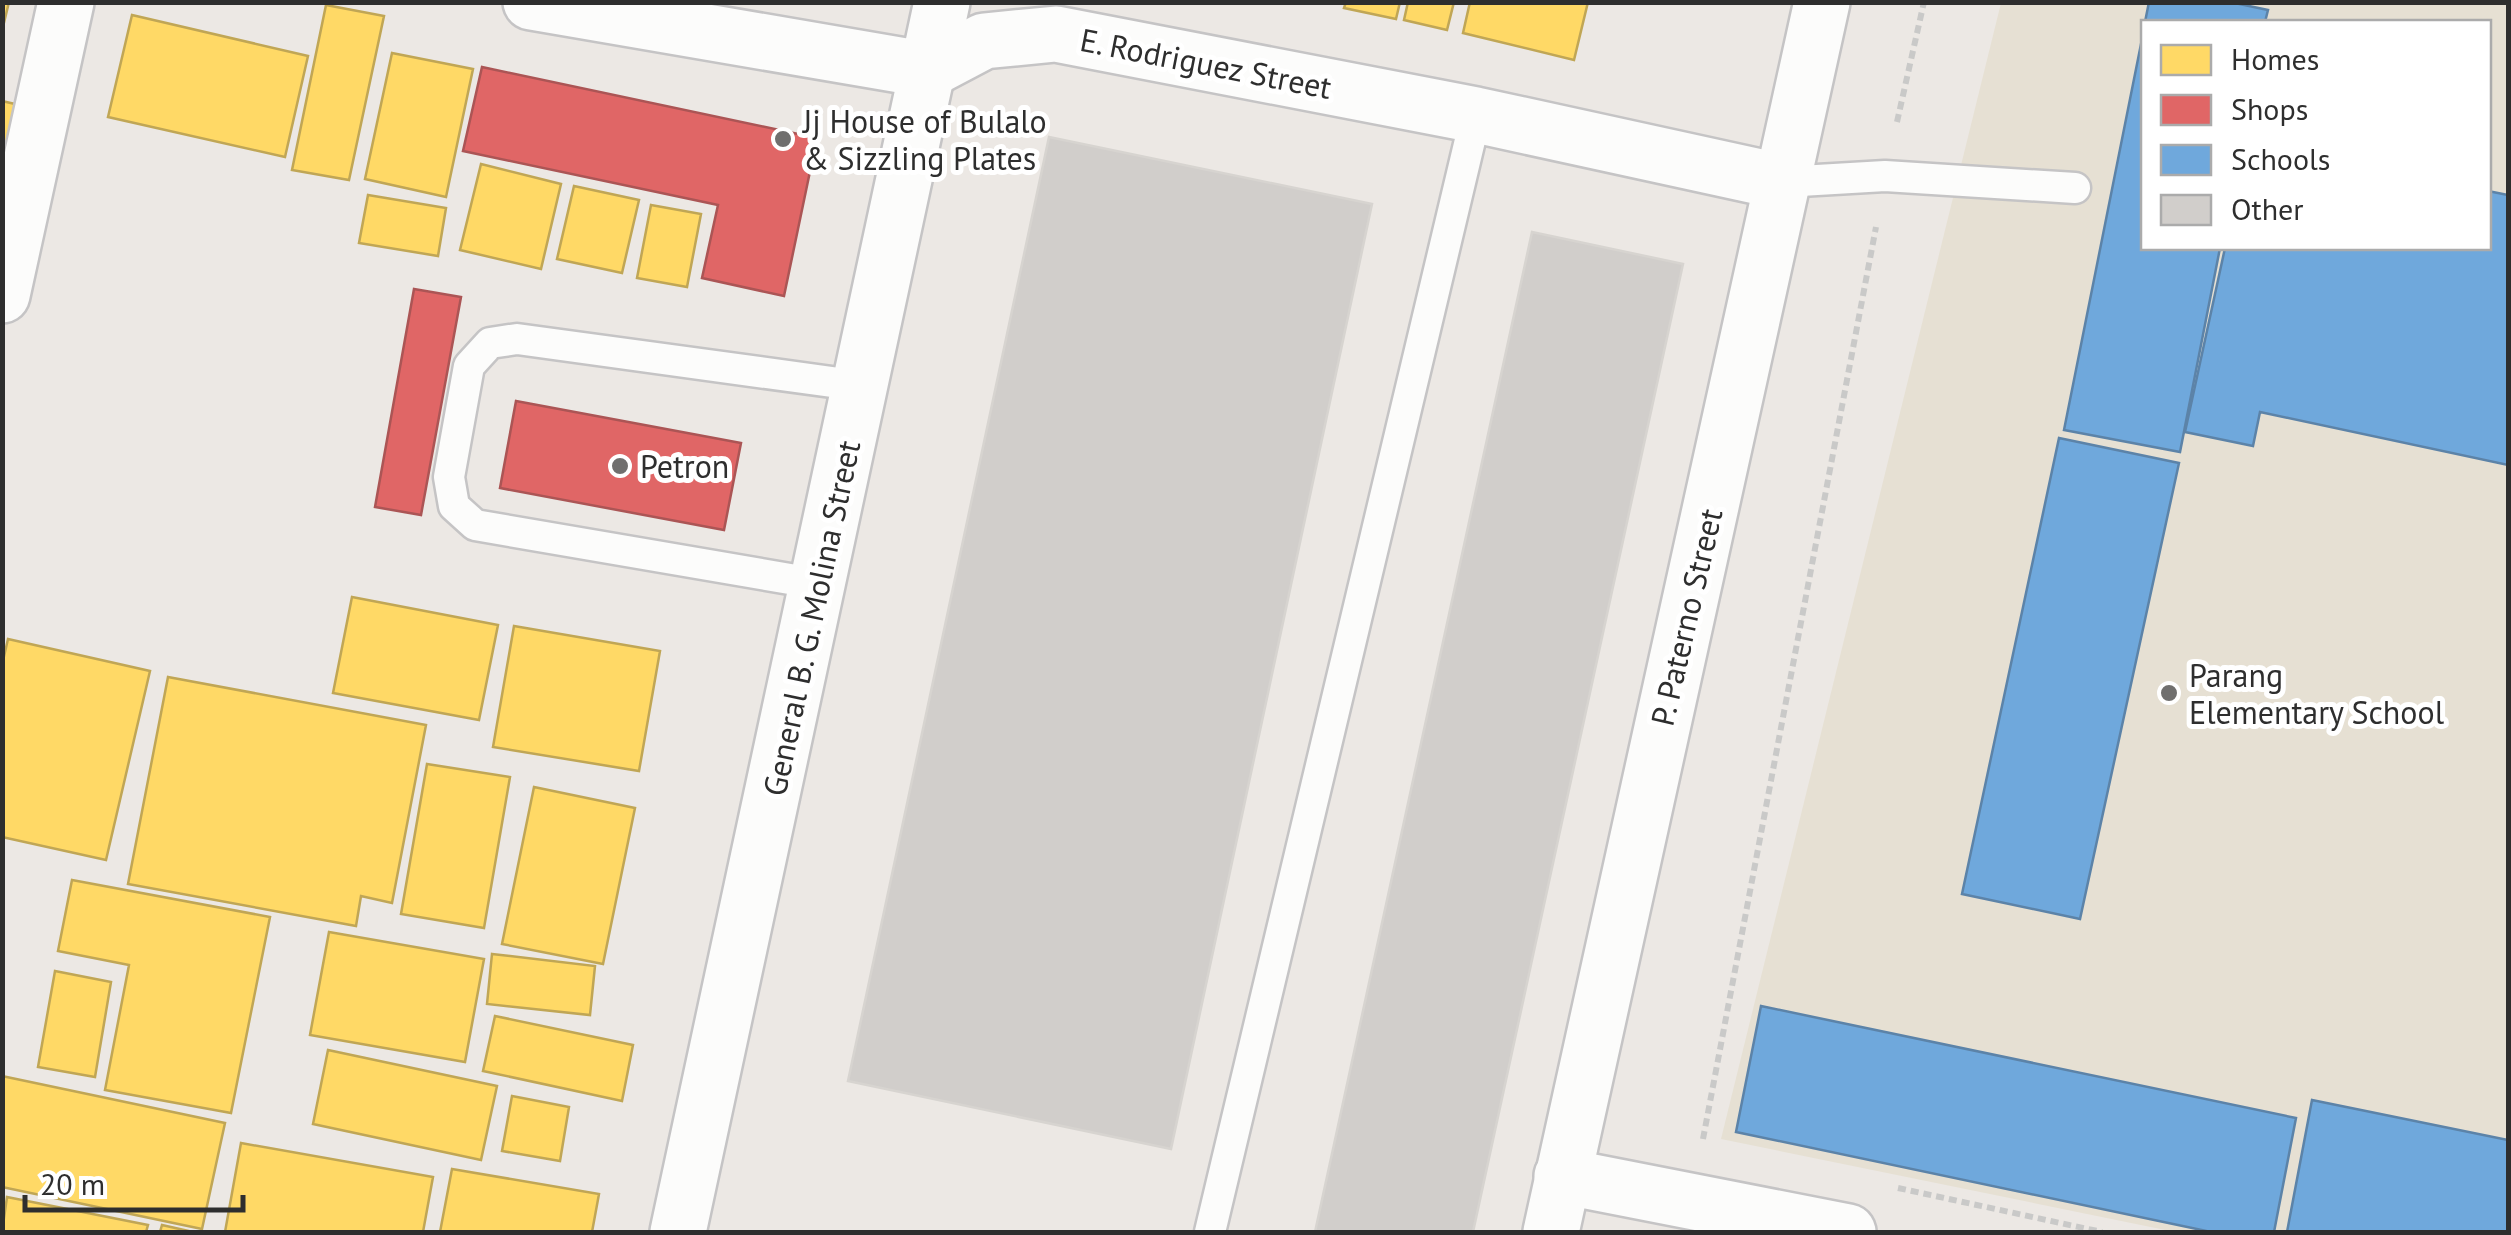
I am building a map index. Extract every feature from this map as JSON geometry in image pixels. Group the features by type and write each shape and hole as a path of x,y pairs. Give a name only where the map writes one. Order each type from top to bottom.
{"street":[{"path":"2,295 66,2"},
{"path":"531,2 929,70"},
{"name":"General B. G. Molina Street","path":"678,1232 942,2"},
{"name":"P. Paterno Street","path":"1551,1232 1822,2"},
{"name":"E. Rodriguez Street","path":"929,70 984,41 1056,34 1476,115 1783,182"},
{"path":"1562,1176 1686,1197 1848,1232"}],"lane":[{"path":"1210,1232 1476,115"},
{"name":"E. Rodriguez Street","path":"1783,182 1885,176 2075,188"},
{"path":"819,584 475,526 454,506 449,478 469,366 490,343 517,339 861,386"}],"path":[{"path":"1686,1197 1702,1145 1885,176 1924,2"}],"shaded area":[{"name":"Parang Elementary School","path":"2001,3 2508,3 2508,1232 2175,1232 1721,1139"}],"building: Homes":[{"path":"2,2 9,2 2,31"},
{"path":"1346,2 1400,2 1396,19 1344,8"},
{"path":"1408,2 1454,2 1447,30 1404,20"},
{"path":"1470,2 1588,2 1574,60 1463,33"},
{"path":"326,5 384,16 349,180 292,170"},
{"path":"132,15 308,56 285,157 108,117"},
{"path":"392,53 473,69 446,197 365,179"},
{"path":"2,101 15,104 2,170"},
{"path":"481,164 561,184 541,269 460,250"},
{"path":"574,186 639,200 622,273 557,259"},
{"path":"368,195 446,208 438,256 359,243"},
{"path":"651,205 701,214 687,287 637,278"},
{"path":"352,597 498,625 479,720 333,693"},
{"path":"514,626 660,651 639,771 493,747"},
{"path":"8,639 150,671 106,860 2,837 2,665"},
{"path":"168,677 426,725 392,903 361,896 356,926 128,884"},
{"path":"427,764 510,777 484,928 401,914"},
{"path":"534,787 635,808 603,964 502,944"},
{"path":"72,880 270,917 231,1113 105,1090 129,965 58,951"},
{"path":"329,932 484,959 465,1062 310,1035"},
{"path":"492,954 595,966 590,1015 487,1004"},
{"path":"55,971 111,982 95,1077 38,1067"},
{"path":"495,1016 633,1045 622,1101 483,1071"},
{"path":"328,1050 497,1086 481,1160 313,1124"},
{"path":"2,1076 225,1123 202,1229 2,1187"},
{"path":"512,1096 569,1107 560,1161 502,1151"},
{"path":"241,1143 433,1177 423,1232 225,1232"},
{"path":"452,1169 599,1194 592,1232 440,1232"},
{"path":"7,1197 148,1225 146,1232 2,1232"},
{"path":"162,1225 193,1232 160,1232"}],"building: Shops":[{"path":"482,67 817,138 784,296 702,278 718,205 463,151"},
{"path":"414,289 461,297 421,515 375,507"},
{"name":"Petron","path":"516,401 741,443 724,530 500,488"}],"building: Schools":[{"path":"2149,2 2230,2 2268,10 2266,20 2145,20"},
{"path":"2141,44 2141,250 2220,250 2180,452 2064,430"},
{"path":"2491,192 2508,195 2508,465 2260,412 2253,446 2185,432 2225,250 2491,250"},
{"path":"2059,438 2179,463 2080,919 1962,894"},
{"path":"1761,1006 2296,1118 2274,1232 2211,1232 1736,1132"},
{"path":"2312,1100 2508,1140 2508,1232 2287,1232"}],"building: Other":[{"path":"1049,137 1372,204 1171,1149 848,1081"},
{"path":"1532,232 1683,264 1473,1232 1315,1232"}],"place":[{"name":"Jj House of Bulalo & Sizzling Plates","path":"783,139"},
{"name":"Petron","path":"620,466"},
{"name":"Parang Elementary School","path":"2169,693"}]}
